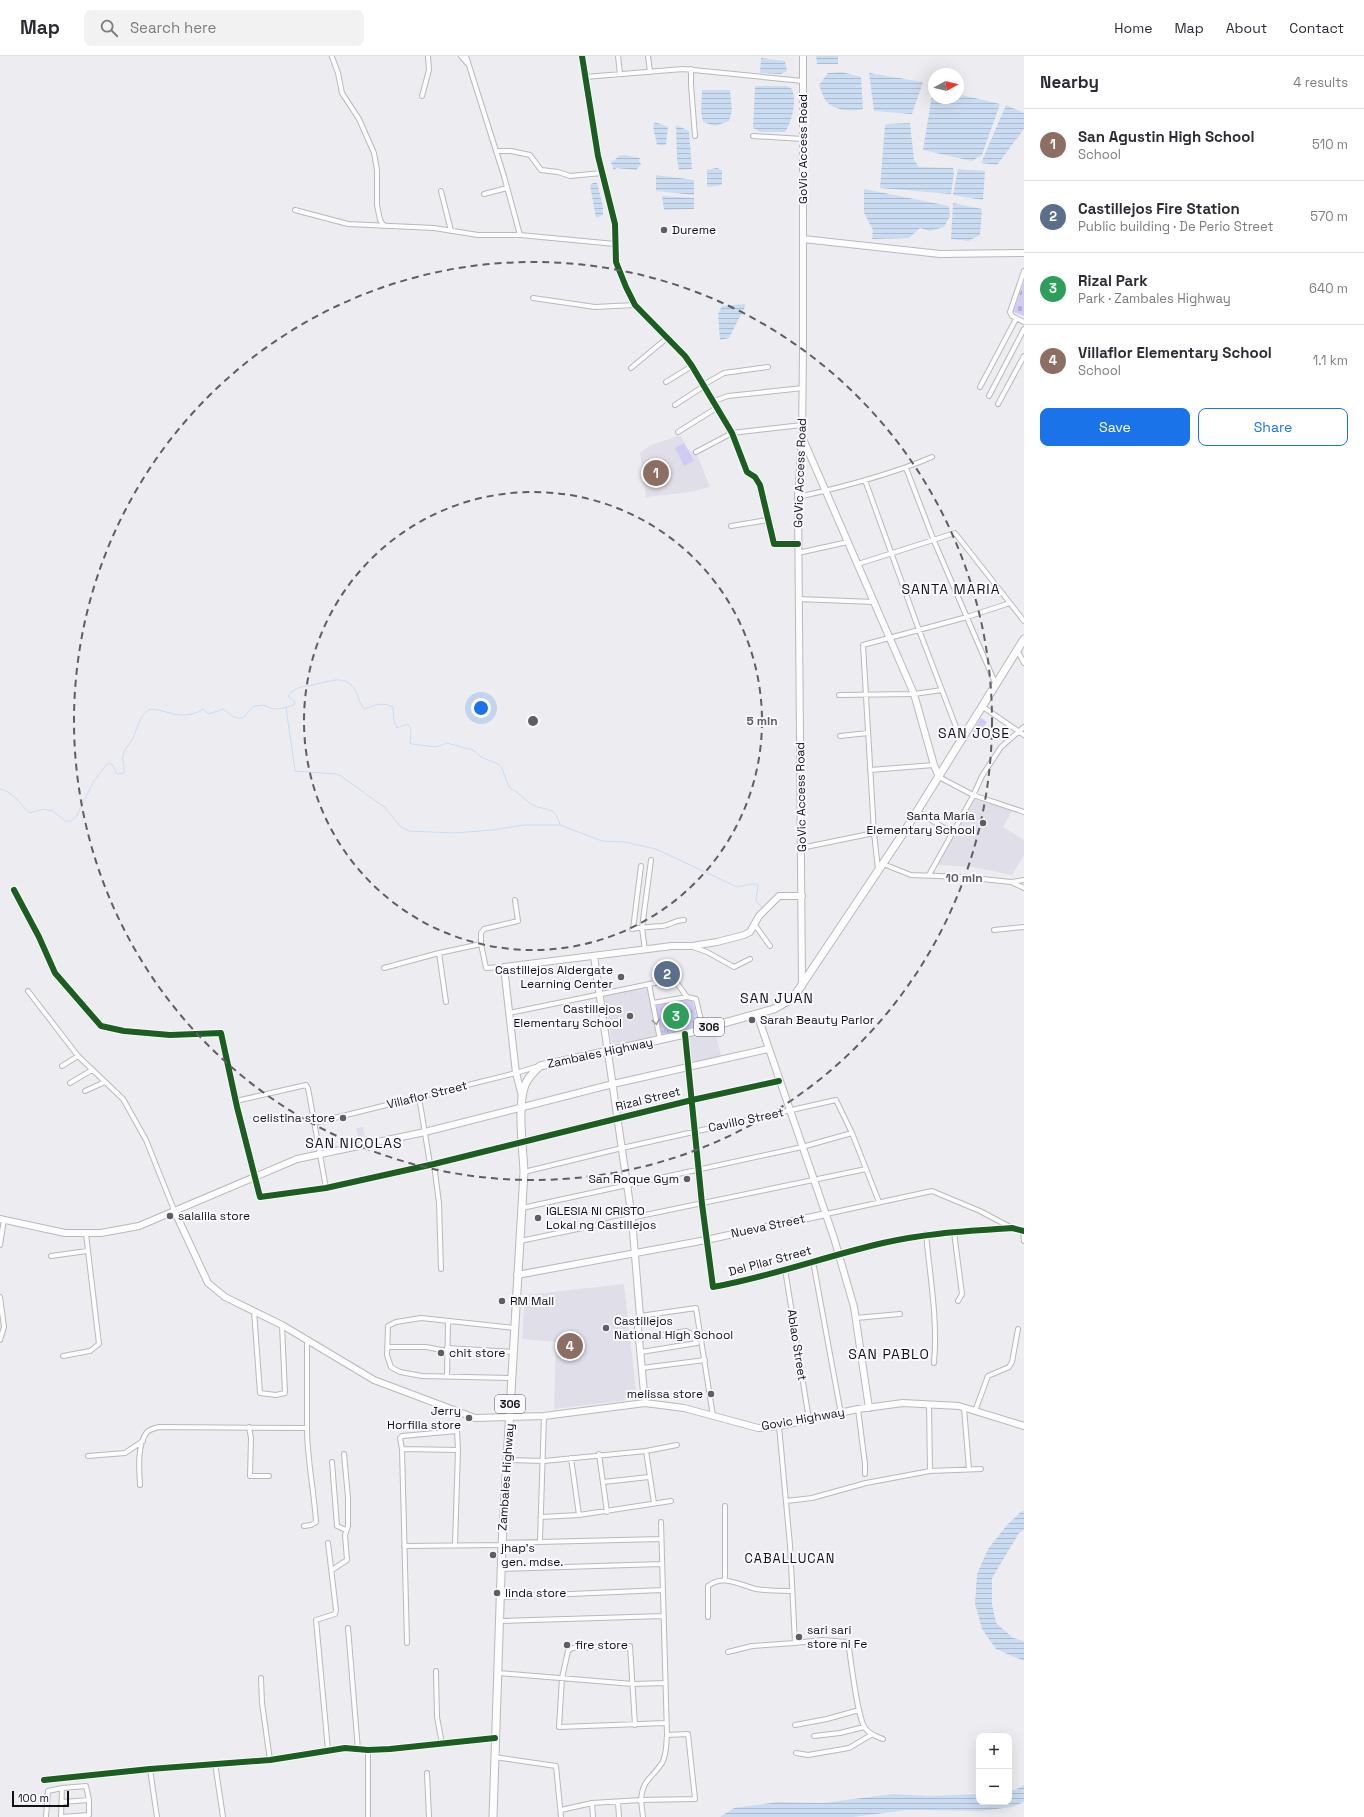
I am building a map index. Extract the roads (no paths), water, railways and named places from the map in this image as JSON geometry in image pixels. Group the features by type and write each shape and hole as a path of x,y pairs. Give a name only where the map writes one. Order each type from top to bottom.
{"main road":[{"name":"Zambales Highway","path":"493,1817 500,1569 524,1172 521,1106 522,1096 530,1075 540,1066 685,1034 757,1014 783,1005 793,998 906,829 1024,639"}],"street":[{"path":"422,96 429,70 428,56"},
{"path":"461,56 469,65"},
{"path":"466,56 496,151 520,235"},
{"path":"582,56 602,173 615,224 616,262 635,305 685,356 718,407 732,433 747,472 755,477 760,485 774,544 798,544"},
{"path":"618,56 620,74"},
{"path":"648,56 650,72"},
{"name":"GoVic Access Road","path":"802,986 798,498 802,437 803,388 803,56"},
{"path":"332,58 338,73 342,93 359,119 374,153 377,170 377,205 380,220 384,226"},
{"path":"585,77 691,69 803,81"},
{"path":"691,69 695,136"},
{"path":"753,136 803,139"},
{"path":"496,151 511,150 530,155 540,170 558,172 570,176 602,173"},
{"path":"484,194 507,188"},
{"path":"441,191 450,231"},
{"path":"295,210 348,224 434,228 478,235 520,235 615,244"},
{"path":"802,239 940,254 1024,253"},
{"path":"1024,271 1010,312 1016,319 1024,322"},
{"path":"532,298 596,307 635,305"},
{"path":"980,387 1016,319"},
{"path":"989,396 1024,329"},
{"path":"631,368 667,338"},
{"path":"998,404 1024,356"},
{"path":"666,382 692,366"},
{"path":"676,405 724,373 768,367"},
{"path":"714,401 728,396 803,388"},
{"path":"678,432 718,407"},
{"path":"696,452 732,433 802,425"},
{"path":"802,437 914,694 939,777 973,795 1024,812"},
{"path":"798,498 906,468 932,457"},
{"path":"906,468 934,541 996,685"},
{"path":"865,480 919,630 962,740"},
{"path":"731,526 768,520"},
{"path":"858,564 934,541 955,533 1024,621"},
{"path":"798,553 848,542"},
{"path":"798,599 874,602"},
{"path":"1010,603 966,617 863,645 874,833 881,867 911,875 929,875 1011,882 1024,880"},
{"path":"1017,650 1024,663"},
{"path":"839,695 914,694 942,690"},
{"path":"983,706 1024,735"},
{"path":"929,875 982,776 1001,747 1024,727"},
{"path":"840,736 868,733"},
{"path":"870,770 934,764"},
{"path":"917,811 952,833"},
{"path":"802,848 874,833 906,829"},
{"path":"645,950 642,928 651,860"},
{"path":"641,866 632,929 661,926 676,920 684,920"},
{"path":"1011,882 1024,888"},
{"path":"14,890 39,937 55,973 102,1026 124,1031 170,1035 222,1033 236,1101 255,1176"},
{"path":"515,900 518,921 484,930 482,933 481,944 486,968 718,942 750,932 759,916 779,896 802,896"},
{"path":"755,925 770,946"},
{"path":"994,930 1024,927"},
{"path":"384,968 481,944"},
{"path":"692,946 707,952 734,967 750,959"},
{"path":"440,953 446,1002"},
{"path":"594,956 632,1219 640,1316 638,1328 645,1403"},
{"path":"504,966 508,1014 516,1073 522,1096"},
{"path":"508,1014 674,979 687,997"},
{"path":"649,984 660,1040"},
{"path":"28,991 78,1056 122,1099 146,1140 174,1210"},
{"path":"653,1004 687,997 696,999 703,1029"},
{"path":"757,1014 789,1111 826,1214 854,1307 869,1408"},
{"name":"Del Pilar Street","path":"685,1034 698,1168 713,1287 882,1243 926,1234 1012,1228"},
{"path":"0,1245 2,1219 65,1233 86,1234 114,1231 139,1226 297,1159 425,1132 521,1106 768,1049"},
{"path":"62,1066 78,1056"},
{"name":"Villaflor Street","path":"314,1123 540,1066"},
{"path":"70,1083 92,1070"},
{"name":"Rizal Street","path":"255,1176 260,1197 326,1188 523,1143 692,1100 779,1081"},
{"path":"85,1091 105,1082"},
{"path":"236,1101 306,1085 308,1088 326,1188"},
{"path":"419,1097 439,1203 441,1269"},
{"name":"Cavillo Street","path":"524,1172 695,1131 836,1100 852,1133 879,1202"},
{"path":"522,1208 698,1168 802,1147 852,1133"},
{"path":"520,1241 632,1219 866,1169"},
{"name":"Nueva Street","path":"517,1275 706,1240 932,1191 980,1211 1012,1228"},
{"name":"Govic Highway","path":"174,1210 208,1283 226,1297 282,1325 374,1380 475,1418 544,1416 645,1403 684,1408 758,1428 779,1426 858,1409 898,1403 929,1404 964,1408 1024,1426"},
{"path":"1012,1228 1023,1231 1024,1241"},
{"path":"954,1232 962,1294 958,1301"},
{"path":"64,1356 90,1351 99,1344 86,1234"},
{"path":"926,1234 935,1322 936,1343 934,1363"},
{"path":"51,1256 88,1251"},
{"path":"813,1261 840,1414"},
{"name":"Ablao Street","path":"785,1269 809,1420"},
{"path":"0,1297 4,1327 0,1340"},
{"path":"640,1316 696,1308 713,1416"},
{"path":"254,1311 260,1393 276,1395 285,1394 282,1325"},
{"path":"856,1318 900,1314"},
{"path":"512,1378 422,1376 400,1372 391,1367 387,1355 387,1347 388,1326 396,1322 421,1318 514,1328"},
{"path":"447,1376 448,1322"},
{"path":"975,1411 988,1376 1009,1366 1012,1362 1018,1329"},
{"path":"639,1339 686,1331 690,1333 697,1343"},
{"path":"304,1526 311,1525 316,1522 312,1476 307,1451 307,1340"},
{"path":"641,1352 702,1342"},
{"path":"387,1347 426,1347 513,1352"},
{"path":"642,1368 705,1360"},
{"path":"929,1404 930,1471"},
{"path":"964,1408 969,1469"},
{"path":"858,1409 865,1474"},
{"path":"540,1541 544,1461 544,1416"},
{"path":"779,1426 790,1545 791,1591 795,1643"},
{"path":"140,1485 139,1454 148,1431 159,1427 306,1428"},
{"path":"249,1427 251,1438 250,1476 270,1476"},
{"path":"407,1643 402,1449 400,1438 402,1436 457,1431 458,1450 455,1545"},
{"path":"88,1456 125,1453 144,1441"},
{"path":"507,1460 544,1461 646,1450 677,1445"},
{"path":"402,1449 458,1450"},
{"path":"646,1450 654,1503"},
{"path":"332,1570 347,1560 345,1535 348,1526 348,1497 344,1454"},
{"path":"599,1454 607,1512"},
{"path":"571,1458 579,1515"},
{"path":"332,1462 337,1526 346,1530"},
{"path":"786,1501 812,1498 866,1483 930,1471 981,1469"},
{"path":"603,1482 650,1477"},
{"path":"541,1517 607,1512 671,1501"},
{"path":"725,1506 726,1580"},
{"path":"643,1817 641,1800 642,1786 662,1762 666,1754 667,1735 661,1522"},
{"path":"404,1546 502,1544 540,1541 661,1539"},
{"path":"328,1543 336,1610 334,1614 316,1620 328,1750"},
{"path":"500,1569 662,1564"},
{"path":"708,1617 708,1586 716,1581 726,1580 757,1589 791,1591"},
{"path":"500,1597 662,1590"},
{"path":"499,1621 664,1616"},
{"path":"348,1628 358,1750"},
{"path":"728,1652 752,1646 822,1640 848,1642 859,1710 864,1727 871,1735 883,1738"},
{"path":"635,1725 630,1646 572,1648 568,1651 562,1678 559,1727 635,1725 666,1723"},
{"path":"436,1671 437,1717 442,1744"},
{"path":"497,1673 633,1684 665,1683"},
{"path":"261,1678 262,1703 270,1760"},
{"path":"795,1725 827,1719 859,1710"},
{"path":"814,1736 840,1733 864,1727"},
{"path":"561,1810 592,1803 695,1799 688,1734 667,1735"},
{"path":"796,1753 808,1755 849,1748 871,1735"},
{"path":"44,1780 150,1768 270,1760 345,1748 368,1750 495,1738"},
{"path":"368,1750 368,1817"},
{"path":"494,1757 556,1766 562,1817"},
{"path":"215,1763 223,1817"},
{"path":"150,1768 157,1817"},
{"path":"427,1773 429,1817"},
{"path":"46,1817 48,1791 62,1788 86,1786 89,1800 89,1815 61,1817 62,1788"},
{"path":"62,1802 89,1800"},
{"path":"618,1802 619,1817"},
{"path":"592,1803 593,1817"}],"water":[{"path":"816,56 838,56 838,64 817,64"},
{"path":"761,58 785,61 787,71 781,74 760,73"},
{"path":"842,72 861,77 863,109 838,109 826,101 819,85 828,73"},
{"path":"869,73 923,82 912,114 874,111"},
{"path":"755,86 786,86 791,88 793,92 794,104 790,122 785,132 761,132 753,128"},
{"path":"702,90 730,90 732,111 729,121 715,126 703,122 701,112"},
{"path":"964,95 1000,104 982,155 972,161 923,150 931,104 964,104"},
{"path":"1006,105 1024,113 1024,129 997,165 981,163"},
{"path":"655,122 668,127 666,145 657,145 653,127"},
{"path":"910,123 914,160 919,167 953,168 954,173 951,194 880,188 885,125"},
{"path":"676,125 689,131 692,169 679,170 677,159"},
{"path":"625,155 640,158 639,161 641,164 636,170 616,168 614,171 611,162 618,156"},
{"path":"717,168 722,170 722,185 707,187 707,170"},
{"path":"958,169 985,171 983,200 953,195"},
{"path":"656,175 694,180 694,195 656,191"},
{"path":"597,183 603,206 603,215 596,218 590,185"},
{"path":"864,189 949,206 950,216 944,227 930,231 920,228 909,238 872,239 873,230 864,213"},
{"path":"662,196 694,198 694,209 664,210"},
{"path":"953,203 982,209 980,235 968,241 951,239"},
{"path":"746,305 729,338 720,340 718,314 722,306"},
{"path":"1022,1511 1024,1511 1024,1530 1019,1533 992,1578 992,1604 996,1623 1013,1638 1024,1641 1024,1661 996,1649 982,1629 975,1604 977,1574 988,1549 1007,1525"},
{"path":"1024,1785 1024,1802 1012,1807 980,1811 907,1810 853,1817 720,1817 734,1808 778,1802 823,1803 893,1794 930,1796 976,1794 976,1805 1012,1805 1012,1790"}],"waterway":[{"path":"0,789 13,795 30,813 44,809 53,811 65,821 71,821 76,817 94,781 107,764 112,764 117,774 124,773 124,752 133,738 141,719 147,711 151,709 178,715 186,715 203,709 209,714 223,709 235,717 241,718 244,717 254,706 264,705 275,709 294,705 295,702 288,696 291,692 301,687 329,681 342,680 353,687 364,709 381,704 393,707 394,721 397,728 408,724 410,727 410,743 436,747 447,743 473,750 481,757 498,764 502,768 510,788 516,791 531,804 552,811 558,818 560,825"},
{"path":"286,707 295,771 336,774 341,776 384,807 401,827 409,831 454,833 493,830 524,825 560,825 602,841 625,842 656,849 737,887 750,884 758,885 756,901 762,907"}],"place":[{"name":"Dureme","path":"664,230"},
{"name":"San Agustin High School","path":"656,473"},
{"name":"Santa Maria Elementary School","path":"983,823"},
{"name":"Castillejos Fire Station","path":"667,974"},
{"name":"Castillejos Aldergate Learning Center","path":"621,977"},
{"name":"Castillejos Elementary School","path":"630,1016"},
{"name":"Rizal Park","path":"676,1016"},
{"name":"Sarah Beauty Parlor","path":"752,1020"},
{"name":"celistina store","path":"343,1118"},
{"name":"San Roque Gym","path":"687,1179"},
{"name":"salalila store","path":"170,1216"},
{"name":"IGLESIA NI CRISTO Lokal ng Castillejos","path":"538,1218"},
{"name":"RM Mall","path":"502,1301"},
{"name":"Castillejos National High School","path":"606,1328"},
{"name":"Villaflor Elementary School","path":"570,1346"},
{"name":"chit store","path":"441,1353"},
{"name":"melissa store","path":"711,1394"},
{"name":"Jerry Horfilla store","path":"469,1418"},
{"name":"jhap's gen. mdse.","path":"493,1555"},
{"name":"linda store","path":"497,1593"},
{"name":"sari sari store ni Fe","path":"799,1637"},
{"name":"fire store","path":"567,1645"}],"district":[{"name":"SANTA MARIA","path":"951,589"},
{"name":"SAN JOSE","path":"974,733"},
{"name":"SAN JUAN","path":"777,998"},
{"name":"SAN NICOLAS","path":"354,1143"},
{"name":"SAN PABLO","path":"889,1354"},
{"name":"CABALLUCAN","path":"790,1558"}]}
